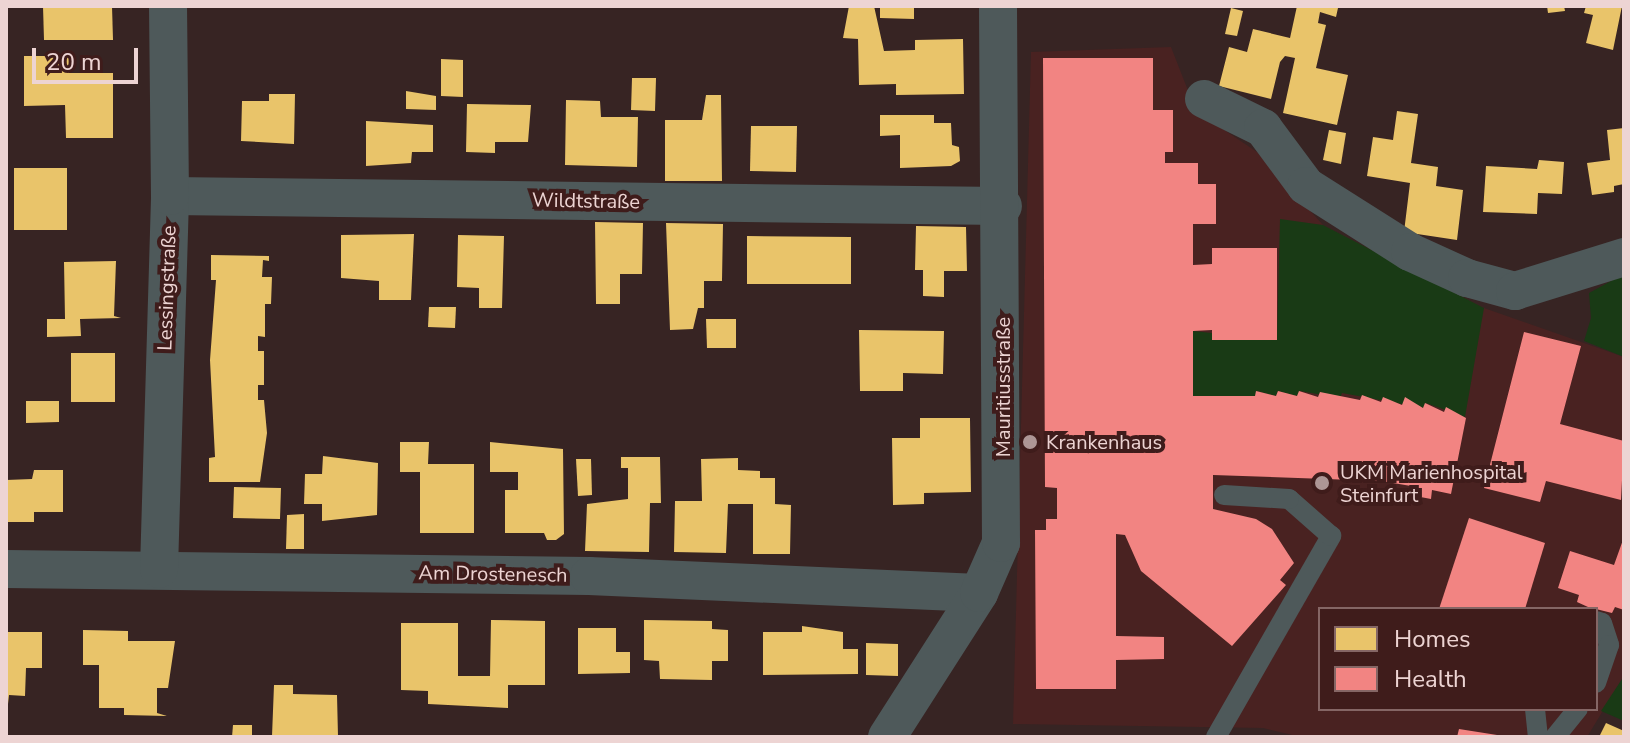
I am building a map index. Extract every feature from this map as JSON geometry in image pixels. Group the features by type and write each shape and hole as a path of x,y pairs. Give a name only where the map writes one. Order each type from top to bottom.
{"street":[{"name":"Lessingstraße","path":"159,569 170,196 168,6"},
{"name":"Mauritiusstraße","path":"887,737 979,593 1001,543 1003,206 998,6"},
{"path":"1204,99 1263,128 1294,185 1410,252 1467,278 1515,291 1624,257"},
{"name":"Wildtstraße","path":"170,196 1003,206"},
{"name":"Am Drostenesch","path":"6,569 589,576 979,593"}],"lane":[{"path":"1216,737 1331,536 1289,499 1224,495"},
{"path":"1598,622 1602,623 1609,645 1598,677"},
{"path":"1535,711 1538,737"},
{"path":"1555,737 1576,711"}],"shaded area":[{"name":"UKM Marienhospital Steinfurt","path":"1171,47 1196,111 1257,152 1323,225 1484,308 1624,357 1624,676 1587,737 1301,737 1263,728 1013,724 1031,52"}],"green space":[{"path":"1280,219 1323,225 1484,308 1465,417 1426,403 1423,408 1342,393 1340,398 1300,391 1297,396 1278,391 1276,396 1257,391 1255,396 1193,396 1193,331 1277,340"},
{"path":"1624,274 1624,357 1584,341 1591,318 1589,293"},
{"path":"1624,676 1624,721 1601,711"}],"building: Homes":[{"path":"43,6 112,6 113,40 44,40"},
{"path":"849,6 874,6 884,51 915,50 915,40 963,39 964,94 896,95 896,84 859,85 858,39 843,38"},
{"path":"880,6 914,6 914,19 880,18"},
{"path":"1297,6 1338,8 1336,17 1320,12 1318,23 1326,25 1316,68 1348,75 1337,125 1283,113 1295,58 1285,56 1280,62 1271,99 1219,86 1229,47 1247,52 1253,29 1290,38"},
{"path":"1547,6 1564,6 1565,11 1548,13"},
{"path":"1586,6 1622,6 1613,50 1586,43 1593,15 1584,13"},
{"path":"1231,8 1243,11 1237,36 1225,34"},
{"path":"24,56 69,56 69,73 113,73 113,138 66,138 65,105 24,106"},
{"path":"441,59 463,60 463,97 441,96"},
{"path":"632,78 656,78 655,111 631,110"},
{"path":"406,91 436,96 436,110 406,109"},
{"path":"269,94 295,94 294,144 241,141 242,101 269,101"},
{"path":"706,95 721,95 722,181 665,181 665,120 702,120"},
{"path":"566,100 600,101 601,117 638,117 637,167 565,165"},
{"path":"467,104 531,105 528,142 495,142 495,153 466,152"},
{"path":"1397,111 1418,114 1411,163 1438,167 1436,186 1463,190 1457,240 1404,232 1410,183 1367,176 1373,137 1393,140"},
{"path":"880,115 934,115 934,123 951,123 952,145 959,147 960,161 951,166 900,168 900,135 880,136"},
{"path":"366,121 433,125 433,152 412,152 411,163 366,166"},
{"path":"751,126 797,126 796,172 750,171"},
{"path":"1624,128 1624,184 1614,186 1614,192 1592,195 1587,163 1610,160 1607,130"},
{"path":"1329,130 1346,133 1341,164 1323,160"},
{"path":"1539,160 1564,162 1562,194 1538,193 1537,214 1483,212 1486,166 1537,169"},
{"path":"14,168 67,168 67,230 14,230"},
{"path":"595,222 643,223 642,274 620,274 620,304 596,304"},
{"path":"666,223 723,224 722,281 704,281 704,308 698,308 693,329 670,330"},
{"path":"916,226 966,227 967,271 944,271 944,297 923,296 923,270 915,270"},
{"path":"414,234 411,300 379,300 379,281 341,278 341,235"},
{"path":"458,235 504,236 502,308 479,308 479,288 457,287"},
{"path":"747,236 851,237 851,284 747,284"},
{"path":"211,255 269,256 269,261 263,260 262,277 272,277 271,304 265,304 265,337 258,336 258,351 264,351 264,385 258,385 258,400 264,400 267,433 260,482 209,482 209,458 215,457 210,360 216,280 211,280"},
{"path":"116,261 114,316 121,318 80,319 81,336 47,337 47,319 65,319 64,262"},
{"path":"429,307 456,307 455,328 428,327"},
{"path":"706,319 736,319 736,348 707,348"},
{"path":"859,330 944,331 943,374 903,373 903,391 860,391"},
{"path":"71,353 115,353 115,402 71,402"},
{"path":"26,401 59,401 59,422 26,423"},
{"path":"920,418 970,418 971,492 924,493 924,504 893,505 892,438 920,438"},
{"path":"400,442 429,442 428,464 474,464 474,533 420,533 420,472 400,472"},
{"path":"490,442 563,449 564,534 556,540 547,540 544,533 505,533 505,490 518,490 518,472 490,472"},
{"path":"323,456 378,463 377,515 322,521 322,504 304,504 305,474 322,474"},
{"path":"621,457 660,457 661,503 650,503 649,552 585,551 587,504 628,499 628,468 621,468"},
{"path":"738,458 738,470 760,471 760,478 775,478 775,504 791,505 790,554 753,554 753,504 728,504 726,553 674,552 675,501 702,501 701,459"},
{"path":"576,459 591,459 592,495 578,496"},
{"path":"34,470 63,470 63,512 34,512 34,522 6,522 6,480 32,479"},
{"path":"234,487 281,488 280,519 233,518"},
{"path":"304,514 304,549 286,549 287,515"},
{"path":"491,620 545,621 545,685 508,685 508,708 428,704 428,691 401,690 401,623 458,623 458,676 490,676"},
{"path":"644,620 712,621 712,629 728,630 728,661 712,661 712,680 660,679 659,661 644,660"},
{"path":"802,626 843,632 843,649 858,649 858,674 763,675 763,632 802,632"},
{"path":"578,628 616,628 616,652 630,652 630,673 578,674"},
{"path":"83,630 128,631 128,641 175,641 168,688 157,688 157,713 167,716 124,715 124,708 99,708 99,665 83,665"},
{"path":"6,632 42,632 42,668 26,668 25,696 9,695 8,704"},
{"path":"866,643 898,644 898,676 866,675"},
{"path":"274,685 293,685 293,694 337,695 338,736 272,736"},
{"path":"1606,723 1624,731 1624,737 1599,737"},
{"path":"233,725 252,725 252,737 232,737"}],"building: Health":[{"path":"1043,58 1153,58 1153,110 1173,110 1173,152 1165,152 1165,163 1198,163 1198,184 1216,184 1216,224 1193,224 1193,265 1212,264 1212,248 1277,248 1277,340 1212,340 1212,330 1193,331 1193,396 1255,396 1256,391 1276,396 1278,391 1297,396 1299,391 1318,397 1320,392 1360,400 1362,395 1381,402 1383,397 1402,405 1405,397 1423,408 1425,403 1444,412 1446,407 1466,418 1451,494 1432,490 1431,499 1410,495 1411,486 1381,481 1213,475 1213,509 1256,519 1272,529 1294,563 1280,580 1286,585 1232,646 1141,571 1125,535 1116,534 1116,636 1164,637 1164,659 1116,660 1116,689 1036,689 1035,530 1046,530 1046,519 1057,519 1057,488 1045,487"},
{"path":"1524,332 1581,346 1560,424 1624,441 1621,500 1546,481 1540,502 1484,488"},
{"path":"1469,518 1545,543 1526,607 1440,607"},
{"path":"1624,537 1624,610 1615,607 1612,613 1598,607 1588,607 1577,602 1579,595 1558,588 1570,551 1614,565"},
{"path":"1459,729 1497,735 1497,737 1457,737"}],"place":[{"name":"Krankenhaus","path":"1030,442"},
{"name":"UKM Marienhospital Steinfurt","path":"1322,483"}]}
